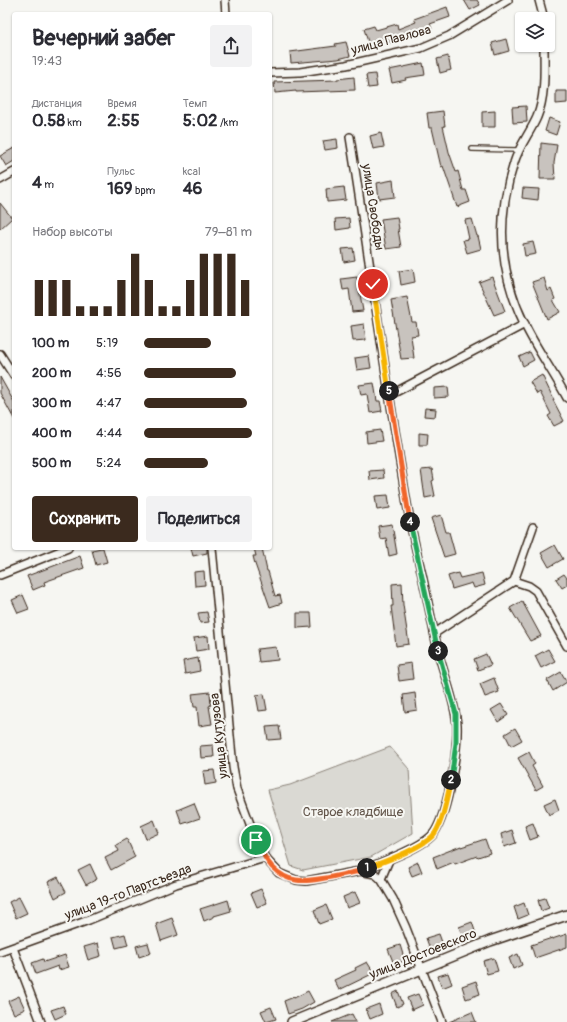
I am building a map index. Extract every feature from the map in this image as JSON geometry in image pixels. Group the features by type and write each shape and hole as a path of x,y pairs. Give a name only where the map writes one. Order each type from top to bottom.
{"street":[{"path":"224,0 226,12"},
{"name":"улица Павлова","path":"272,73 300,72 420,48 449,36 508,0"},
{"path":"539,0 542,12"},
{"path":"544,52 542,99 537,117 519,150 509,177 502,220 502,241 504,266 524,324 567,398"},
{"name":"улица Свободы","path":"350,137 409,516 439,655 456,714 456,743 451,780 443,813 435,833 424,843 389,860 360,871"},
{"path":"0,180 12,173"},
{"path":"390,395 524,324"},
{"path":"0,354 12,373"},
{"path":"435,633 514,581 533,527"},
{"path":"0,575 63,550"},
{"name":"улица Кутузова","path":"212,550 233,767 237,788 256,840 265,858 279,873 296,880 306,881 360,871 375,874 381,879"},
{"path":"514,581 529,586 536,591 567,646"},
{"name":"улица 19-го Партсъезда","path":"0,952 89,920 176,884 265,858"},
{"path":"389,860 381,879 393,899 406,928 442,1022"},
{"name":"улица Достоевского","path":"292,1022 490,941 567,915"},
{"path":"12,948 41,1022"}],"lane":[{"path":"472,149 519,150"}],"green space":[{"name":"Старое кладбище","path":"390,747 409,769 413,833 371,857 303,870 291,866 268,790 290,785"}],"building":[{"path":"464,0 477,0 480,5 470,10"},
{"path":"447,7 450,17 430,24 432,29 420,34 419,31 401,38 401,40 390,43 389,39 369,45 364,29 374,26 376,30 397,24 398,29 416,22 414,19"},
{"path":"506,39 509,51 495,55 492,43"},
{"path":"346,42 350,56 338,59 291,63 290,52 336,46 335,44"},
{"path":"448,56 451,70 440,73 437,59"},
{"path":"423,63 425,75 405,78 406,80 392,83 389,70"},
{"path":"375,74 377,87 368,88 366,75"},
{"path":"354,77 355,90 296,91 275,93 274,82 337,80"},
{"path":"556,91 567,91 567,103 556,104"},
{"path":"526,106 527,122 513,123 512,107"},
{"path":"443,111 445,126 443,126 449,152 456,172 458,171 463,190 466,190 470,202 457,207 443,166 441,167 432,128 429,128 427,113"},
{"path":"495,111 495,127 482,127 482,112"},
{"path":"549,118 560,122 556,135 545,131"},
{"path":"381,133 384,147 373,149 370,136"},
{"path":"337,139 338,148 325,150 323,141"},
{"path":"541,143 557,145 554,163 555,179 540,179"},
{"path":"12,149 12,162 6,166 0,156"},
{"path":"393,180 395,197 379,199 377,183"},
{"path":"344,187 346,200 327,202 326,189"},
{"path":"523,188 539,189 538,200 522,198"},
{"path":"0,203 12,218 0,229"},
{"path":"397,217 401,247 386,249 381,219"},
{"path":"349,218 350,228 336,230 335,219"},
{"path":"472,219 481,249 467,253 463,240 469,239 465,220"},
{"path":"533,242 536,254 525,256 523,244"},
{"path":"353,248 355,260 344,262 342,249"},
{"path":"413,269 415,282 401,285 399,271"},
{"path":"357,277 363,311 352,312 349,289 343,290 341,279"},
{"path":"492,277 505,311 494,315 479,282"},
{"path":"544,278 548,291 551,289 555,299 553,300 560,312 547,319 532,282"},
{"path":"407,297 412,322 416,322 418,335 411,336 414,358 401,359 391,300"},
{"path":"364,324 366,340 353,341 351,326"},
{"path":"530,352 534,360 523,366 519,357"},
{"path":"369,356 371,368 357,370 355,358"},
{"path":"542,375 564,421 554,426 548,416 551,414 540,392 537,394 530,382"},
{"path":"0,377 12,398 12,415 0,393"},
{"path":"374,383 377,401 380,401 382,411 370,413 367,394 361,395 359,385"},
{"path":"448,387 449,397 434,398 434,388"},
{"path":"425,408 436,409 435,417 424,416"},
{"path":"380,430 382,441 367,443 366,432"},
{"path":"419,433 428,434 427,445 419,445"},
{"path":"432,469 434,480 432,481 435,496 425,498 421,470"},
{"path":"383,470 384,478 370,480 369,471"},
{"path":"388,495 390,508 377,510 375,496"},
{"path":"441,515 446,532 449,532 455,554 444,557 431,518"},
{"path":"392,524 397,554 389,556 386,538 380,539 378,526"},
{"path":"555,545 563,559 549,567 541,553"},
{"path":"92,550 104,550 107,562 96,565"},
{"path":"192,550 207,550 207,553 193,556"},
{"path":"254,550 262,550 275,596 280,595 282,603 270,607 255,564 253,556 256,556"},
{"path":"80,556 84,568 44,582 45,585 33,590 27,576"},
{"path":"204,571 205,585 195,586 194,572"},
{"path":"458,573 460,578 482,573 485,585 474,588 472,583 452,589 448,576"},
{"path":"564,574 567,578 567,585 562,588 556,579"},
{"path":"402,583 403,605 409,644 396,646 391,606 393,606 392,584"},
{"path":"23,595 29,609 18,613 12,600"},
{"path":"522,601 541,636 530,641 510,608"},
{"path":"207,612 209,622 200,623 198,613"},
{"path":"297,613 311,613 312,627 297,628"},
{"path":"208,636 209,649 196,651 194,638"},
{"path":"276,647 278,660 259,662 257,649"},
{"path":"548,649 555,661 541,668 535,656"},
{"path":"486,654 491,665 478,670 474,659"},
{"path":"198,658 200,671 185,674 183,661"},
{"path":"411,663 413,679 399,681 397,665"},
{"path":"561,672 567,682 553,691 547,680"},
{"path":"494,678 499,692 485,697 480,684"},
{"path":"210,692 211,705 209,706 212,724 199,726 197,707 194,707 192,694"},
{"path":"415,693 417,710 405,712 403,695"},
{"path":"264,694 267,710 259,711 256,695"},
{"path":"501,704 508,715 498,722 491,710"},
{"path":"279,726 281,739 268,740 266,727"},
{"path":"515,728 522,740 511,746 505,734"},
{"path":"213,745 214,757 201,758 200,746"},
{"path":"529,752 535,764 532,766 543,786 536,790 518,758"},
{"path":"214,770 216,783 205,785 203,771"},
{"path":"555,799 559,810 549,815 544,804"},
{"path":"194,803 200,818 182,824 177,810"},
{"path":"154,820 159,833 146,839 141,826"},
{"path":"533,823 538,837 530,840 525,826"},
{"path":"512,830 516,843 504,847 501,834"},
{"path":"127,839 135,857 111,870 105,858 119,851 116,845"},
{"path":"485,839 490,853 455,864 454,862 437,869 433,857 461,846"},
{"path":"418,862 422,872 412,876 408,867"},
{"path":"90,864 97,879 86,885 78,870"},
{"path":"58,877 66,892 55,898 48,882"},
{"path":"261,889 267,903 257,907 251,893"},
{"path":"355,892 360,903 347,908 343,897"},
{"path":"19,897 27,913 16,918 9,902"},
{"path":"545,898 549,908 541,911 538,900"},
{"path":"228,900 231,911 214,916 204,921 200,909"},
{"path":"524,903 528,915 518,919 514,907"},
{"path":"326,905 332,919 319,924 314,910"},
{"path":"172,918 178,935 161,941 156,924"},
{"path":"472,922 476,934 463,938 459,927"},
{"path":"125,934 128,945 116,948 113,937"},
{"path":"439,934 443,945 430,949 426,938"},
{"path":"567,934 567,947 535,958 531,945"},
{"path":"98,943 101,956 88,960 84,947"},
{"path":"148,943 151,953 139,957 136,946"},
{"path":"400,945 405,961 394,964 388,949"},
{"path":"518,954 522,965 513,969 509,958"},
{"path":"65,955 69,967 59,970 58,966 36,974 32,963 43,959 44,962"},
{"path":"494,958 498,971 487,974 483,961"},
{"path":"367,962 374,973 339,990 334,980 356,970 355,968"},
{"path":"448,973 452,984 442,988 438,976"},
{"path":"476,981 480,994 466,999 462,986"},
{"path":"308,991 314,1002 302,1009 288,1014 284,1001"},
{"path":"398,991 403,1004 397,1007 392,994"},
{"path":"418,994 423,1005 412,1010 407,998"},
{"path":"19,996 25,1009 14,1014 8,1001"},
{"path":"379,1004 382,1014 370,1019 366,1009"},
{"path":"63,1006 66,1014 55,1019 51,1010"},
{"path":"271,1007 276,1019 266,1022 261,1011"},
{"path":"472,1012 476,1022 449,1022"},
{"path":"352,1014 356,1022 332,1022"}],"route":[{"path":"256,840 265,858 279,873 287,878 306,881 360,871 389,860 430,839 435,833 443,813 451,780 455,758 457,728 456,714 439,655 409,516 373,284"}]}
